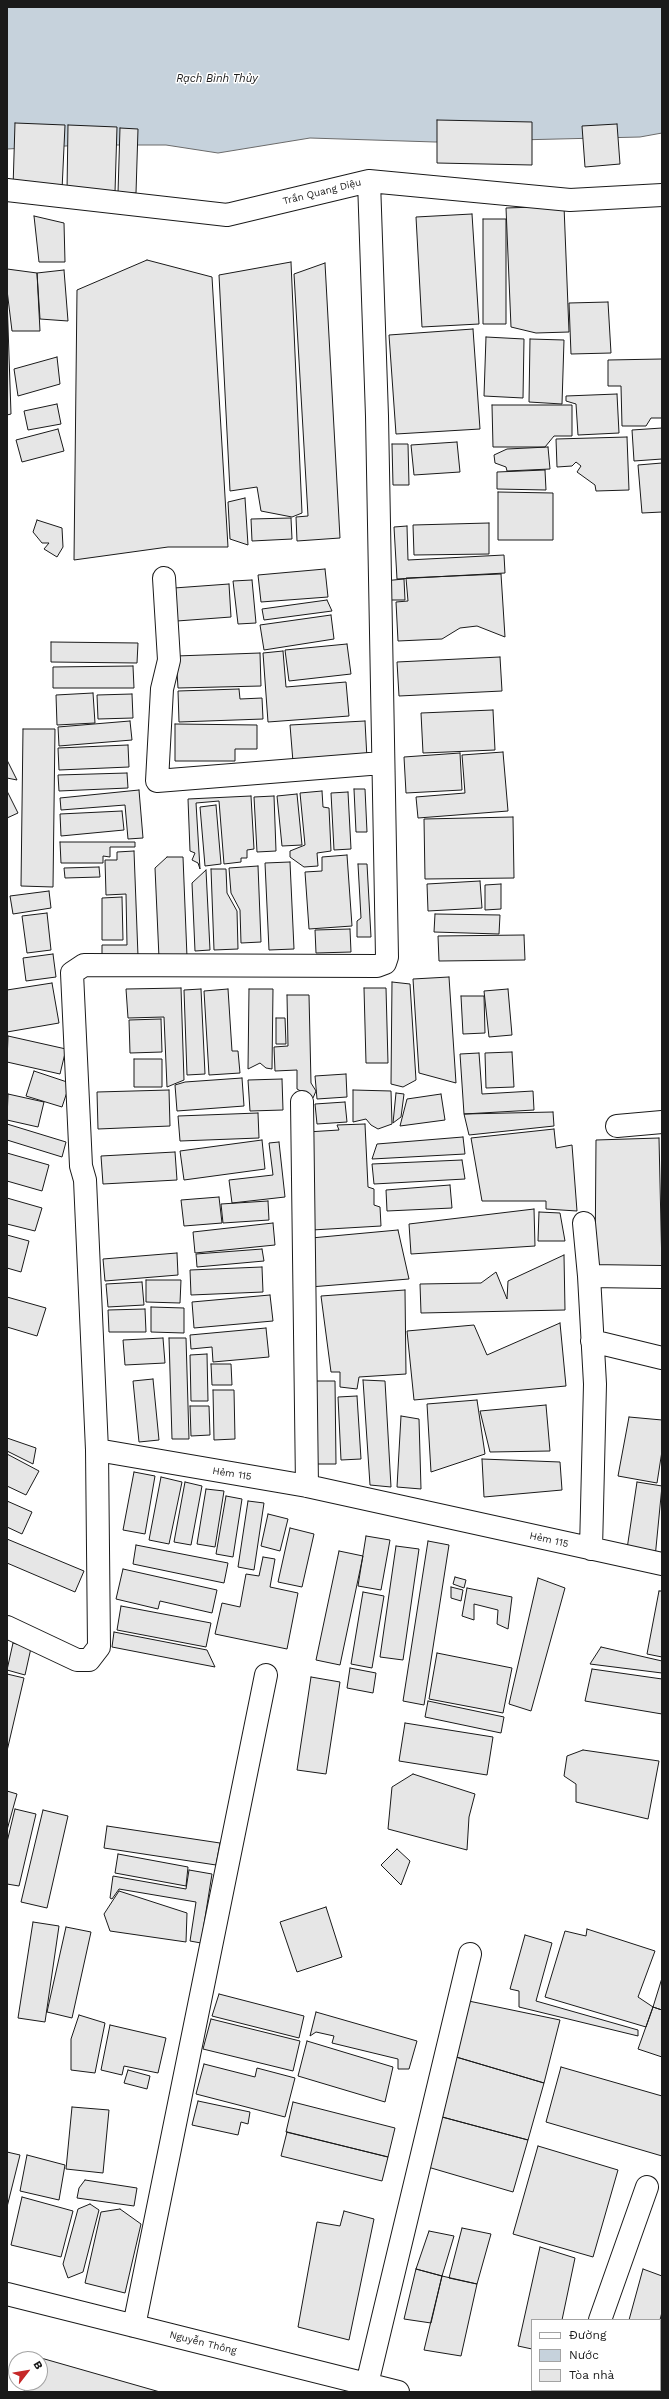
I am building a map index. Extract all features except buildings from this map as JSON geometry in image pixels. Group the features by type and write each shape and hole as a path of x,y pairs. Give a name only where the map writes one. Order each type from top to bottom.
{"street":[{"name":"Trần Quang Diệu","path":"7,190 227,215 368,181 570,200 662,195"},
{"path":"7,1627 77,1660 89,1660 99,1647 97,1450 85,1180 81,1166 72,974 84,965 377,966 385,963 387,957 382,763 377,416 368,181"},
{"path":"164,578 169,660 162,690 157,781 382,763"},
{"path":"302,1102 307,1486"},
{"path":"617,1126 662,1122"},
{"path":"584,1223 589,1276 595,1384 591,1549"},
{"path":"589,1276 662,1277"},
{"path":"592,1340 662,1358"},
{"name":"Hẻm 115","path":"97,1450 307,1486 662,1564"},
{"path":"134,2326 266,1676"},
{"path":"367,2384 470,1954"},
{"path":"600,2319 647,2187"},
{"name":"Nguyễn Thông","path":"7,2294 398,2392"}],"water":[{"name":"Rạch Bình Thủy","path":"7,7 662,7 662,133 640,137 435,142 310,138 218,153 166,145 85,145 7,149"}]}
